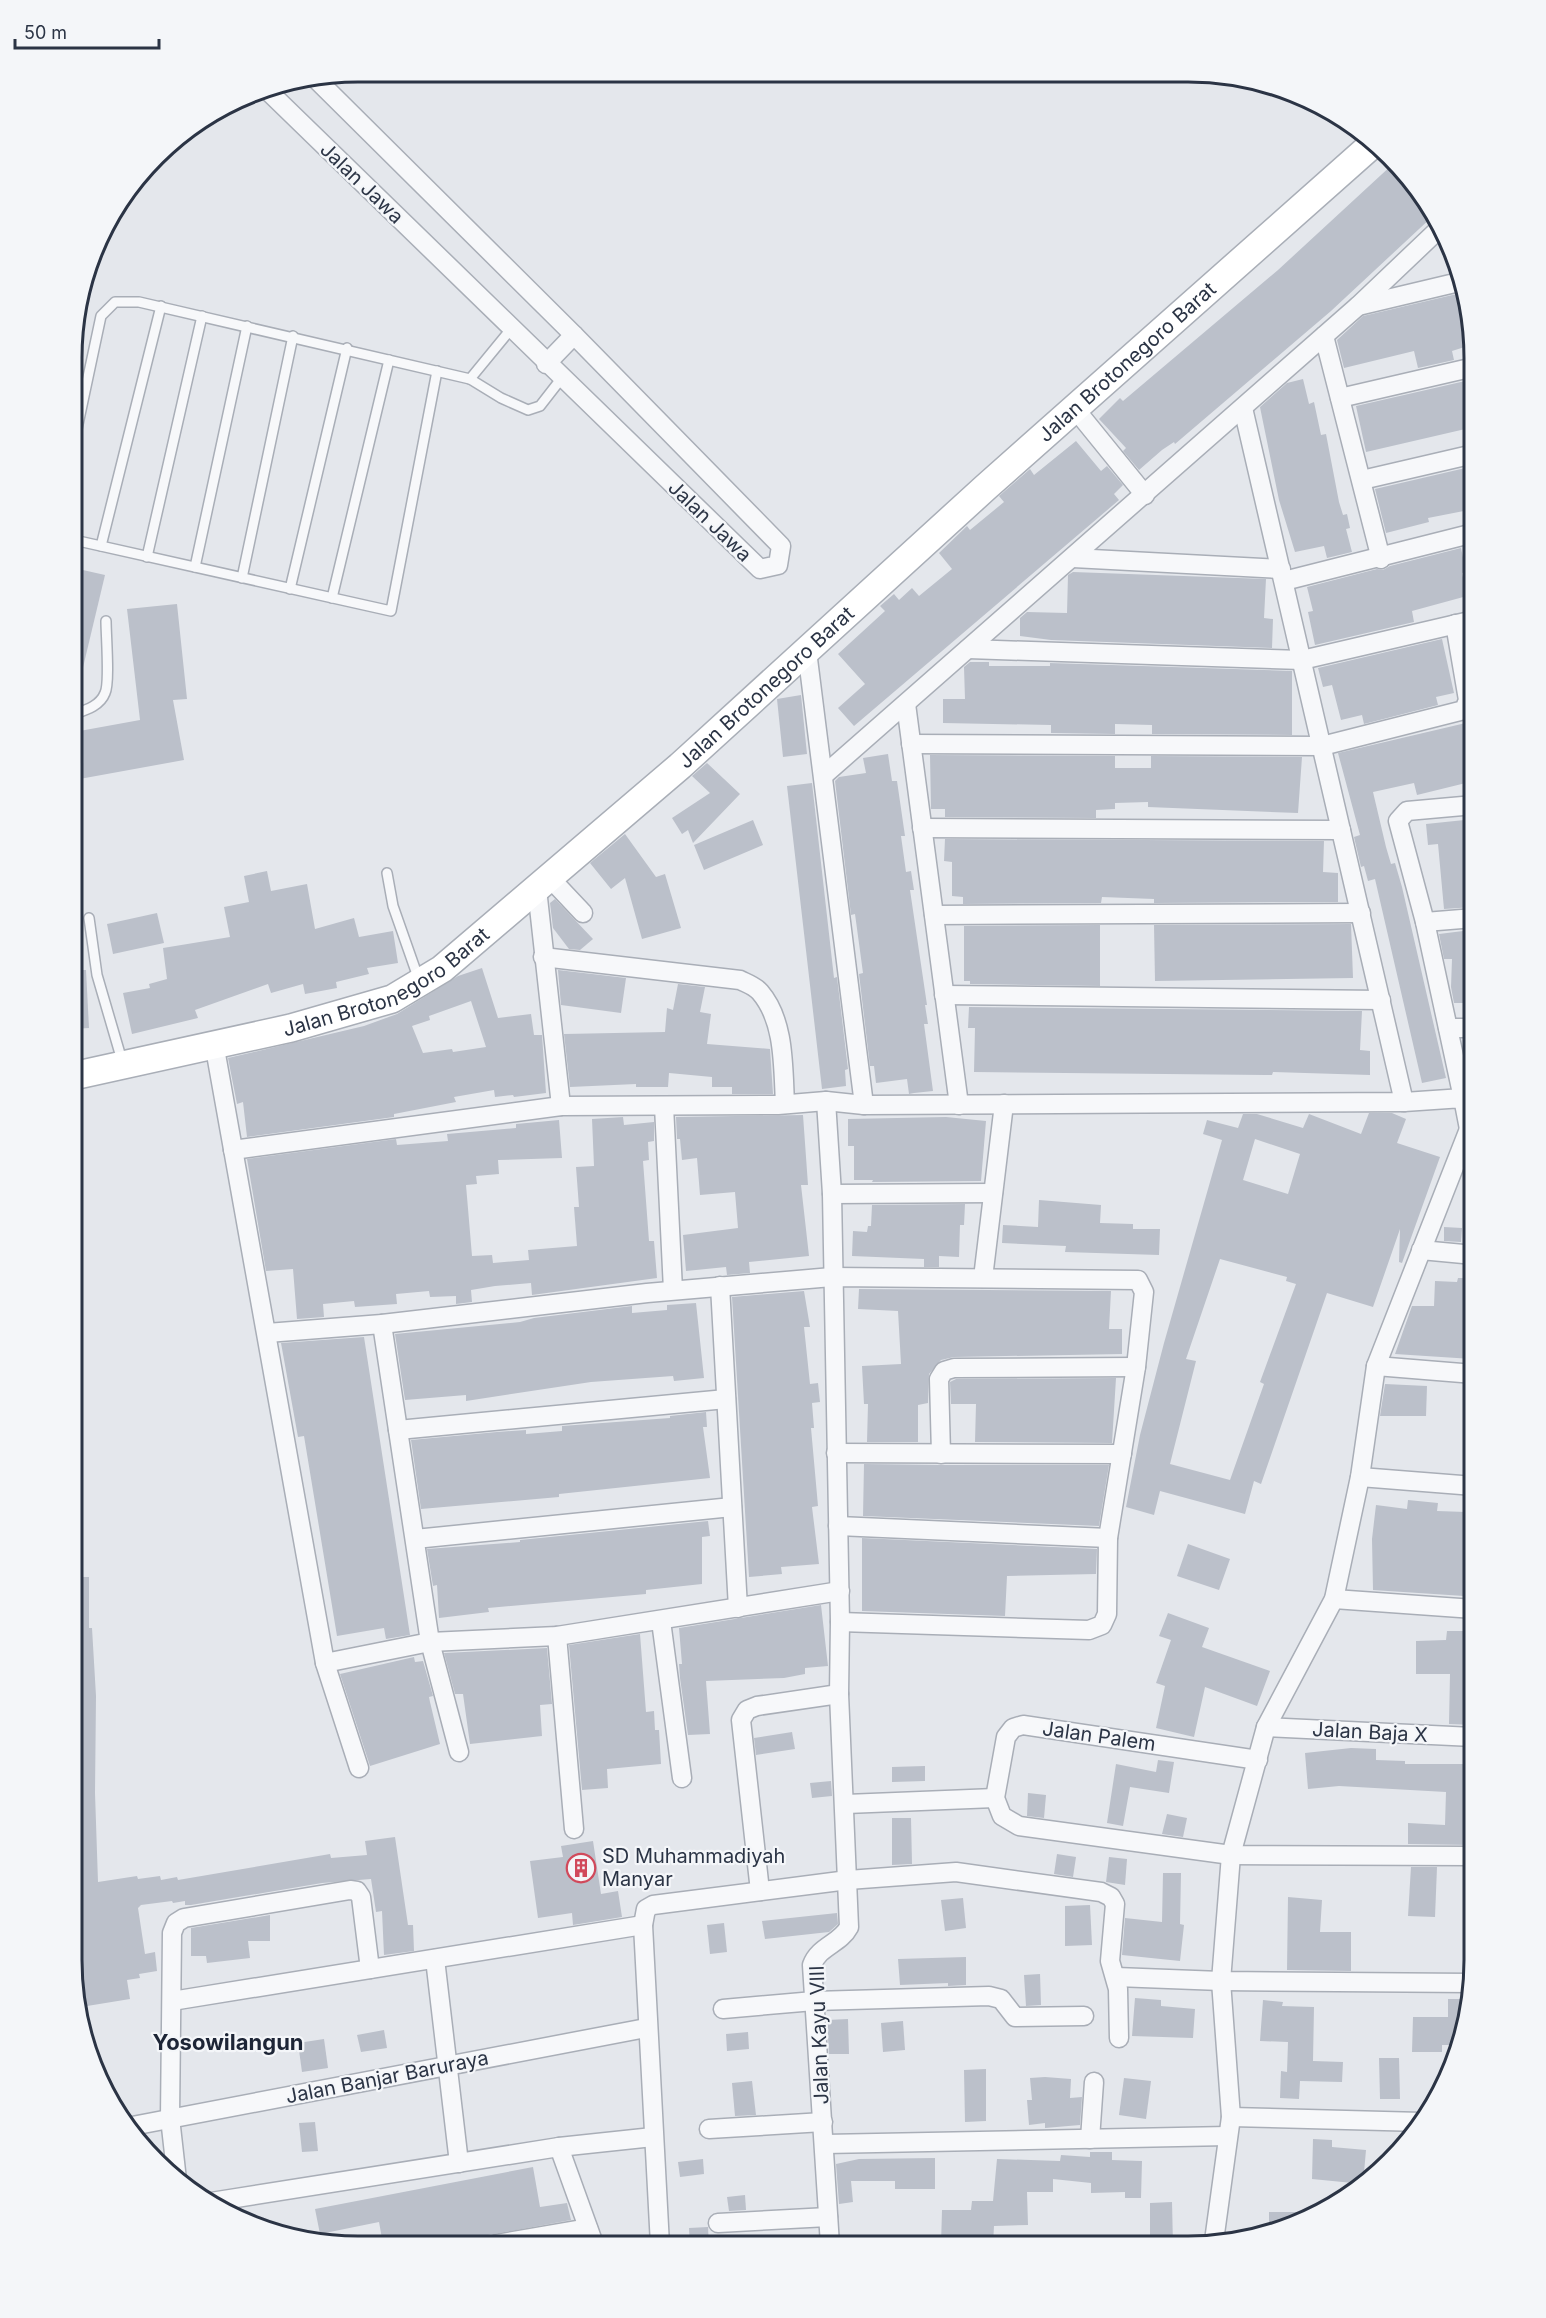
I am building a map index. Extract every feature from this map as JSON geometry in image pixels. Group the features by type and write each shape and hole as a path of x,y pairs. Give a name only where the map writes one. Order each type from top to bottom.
{"main road":[{"name":"Jalan Brotonegoro Barat","path":"82,1074 214,1043 291,1028 392,999 442,969 544,883 807,651 978,495 1367,149"}],"street":[{"name":"Jalan Jawa","path":"273,96 561,379 760,569 778,565 781,546 574,335 321,85"},
{"path":"824,775 1145,495 1358,306 1433,234"},
{"path":"1358,306 1453,283"},
{"path":"546,364 574,335"},
{"path":"1324,336 1381,559"},
{"path":"1340,398 1464,369"},
{"path":"1243,408 1404,1102"},
{"path":"1076,410 1145,495"},
{"path":"1362,480 1464,456"},
{"path":"1073,558 1282,575 1381,559 1464,536"},
{"path":"968,649 1302,660 1464,622"},
{"path":"1455,624 1464,677"},
{"path":"807,651 864,1105"},
{"path":"906,704 959,1105"},
{"path":"911,744 1322,746 1464,710"},
{"path":"1464,806 1404,813 1398,821 1425,922 1464,1102"},
{"path":"922,828 1341,830"},
{"path":"544,883 583,913"},
{"path":"544,883 543,957 561,1106"},
{"path":"934,915 1361,913"},
{"path":"1425,922 1464,919"},
{"path":"543,957 740,980 758,990 770,1008 777,1026 783,1057 785,1104"},
{"path":"944,994 1380,1000"},
{"path":"1448,1028 1464,1028"},
{"path":"214,1043 325,1663 359,1768"},
{"path":"233,1150 561,1106 785,1104 826,1101 864,1105 1404,1102 1463,1098"},
{"name":"Jalan Kayu VIII","path":"826,1101 832,1194 840,1591 839,1694 846,1804 849,1927 844,1937 815,1958 812,1965 829,2236"},
{"path":"983,1278 1004,1104"},
{"path":"664,1106 673,1290"},
{"path":"1215,2234 1231,2117 1221,1981 1231,1855 1266,1727 1334,1599 1360,1477 1376,1366 1464,1146"},
{"path":"832,1194 993,1193"},
{"path":"1421,1250 1464,1254"},
{"path":"267,1333 382,1324 673,1290 832,1277 1138,1280 1144,1292 1136,1367 1108,1538 1107,1614 1102,1625 1089,1630 840,1623"},
{"path":"720,1286 738,1608"},
{"path":"382,1324 430,1642 459,1752"},
{"path":"1376,1366 1464,1373"},
{"path":"941,1454 939,1379 944,1371 954,1368 1136,1367"},
{"path":"398,1430 726,1399"},
{"path":"836,1453 1122,1454"},
{"path":"1360,1477 1464,1485"},
{"path":"415,1539 732,1507"},
{"path":"838,1526 1108,1538"},
{"path":"325,1663 430,1642 557,1636 840,1591"},
{"path":"1334,1599 1464,1608"},
{"path":"661,1621 682,1778"},
{"path":"557,1636 574,1829"},
{"path":"760,1891 741,1720 743,1715 757,1706 839,1694"},
{"name":"Jalan Palem","path":"995,1798 1006,1737 1013,1728 1023,1725 1258,1760"},
{"name":"Jalan Baja X","path":"1266,1727 1464,1737"},
{"path":"846,1804 995,1798 1002,1816 1019,1826 1231,1855 1464,1856"},
{"path":"659,2236 646,2028 643,1925 646,1910 653,1905 848,1880 956,1872 1101,1892 1111,1897 1114,1904 1110,1961 1116,1977 1119,2038"},
{"path":"175,2166 170,2118 172,1933 176,1923 184,1918 350,1890 357,1891 361,1897 370,1970"},
{"path":"172,2001 643,1925"},
{"path":"435,1959 459,2163"},
{"path":"1116,1977 1221,1981 1462,1983"},
{"path":"723,2008 814,2001 996,1996 1015,2017 1084,2016"},
{"name":"Jalan Banjar Baruraya","path":"138,2125 646,2028"},
{"path":"1090,2139 1094,2082"},
{"path":"1231,2117 1410,2122"},
{"path":"709,2129 823,2122"},
{"path":"825,2144 1228,2136"},
{"path":"224,2200 559,2147 653,2137"},
{"path":"559,2147 591,2236"},
{"path":"718,2223 828,2217"}],"lane":[{"path":"82,405 101,316 115,302 139,302 161,306 347,348 470,379 501,398 528,410 540,406 561,379"},
{"path":"101,546 161,306"},
{"path":"147,557 202,316"},
{"path":"195,567 247,326"},
{"path":"470,379 511,329"},
{"path":"242,578 294,336"},
{"path":"290,588 347,348"},
{"path":"332,598 389,360"},
{"path":"82,542 391,611 437,371"},
{"path":"82,712 88,710 106,692 106,621"},
{"path":"387,873 393,906 420,982"},
{"path":"89,918 98,975 124,1066"}],"building":[{"path":"1388,169 1417,205 1427,222 1331,311 1175,444 1174,442 1162,450 1139,470 1123,451 1126,448 1099,419 1120,398 1123,401 1278,270"},
{"path":"1456,294 1463,347 1452,351 1454,360 1418,368 1414,351 1344,368 1337,340 1363,316"},
{"path":"1303,379 1309,404 1314,402 1321,435 1326,434 1339,502 1343,515 1347,514 1350,528 1346,529 1352,552 1327,558 1324,546 1295,552 1279,500 1260,407 1287,383"},
{"path":"1464,381 1464,429 1366,452 1356,406"},
{"path":"1076,441 1101,471 1107,466 1123,485 1114,494 1119,500 854,726 838,708 865,684 838,654 885,611 880,606 894,594 899,600 912,588 919,596 952,569 939,553 967,526 970,530 1004,502 999,496 1030,469 1034,475"},
{"path":"1464,468 1464,511 1428,518 1429,522 1386,533 1375,489"},
{"path":"1461,548 1464,562 1464,572 1462,573 1464,597 1412,611 1414,622 1315,645 1308,612 1313,611 1307,587 1377,569 1383,570 1390,566"},
{"path":"82,570 105,575 82,672"},
{"path":"1073,572 1266,579 1264,618 1273,619 1272,648 1051,640 1020,636 1020,618 1027,612 1067,613 1068,575"},
{"path":"177,604 187,699 173,700 184,760 82,779 82,731 140,720 127,609"},
{"path":"1442,639 1454,693 1436,697 1438,705 1364,724 1362,715 1341,720 1332,685 1323,687 1318,668"},
{"path":"970,662 989,662 989,666 1050,666 1050,663 1292,671 1292,735 1152,734 1152,725 1115,724 1115,734 1051,733 1051,725 943,723 943,699 965,699 964,667"},
{"path":"801,695 807,754 783,757 777,699"},
{"path":"1464,723 1464,783 1417,795 1414,783 1373,792 1391,864 1395,863 1402,887 1446,1078 1422,1083 1375,879 1368,881 1364,866 1361,867 1354,837 1360,835 1338,753"},
{"path":"888,754 892,781 897,781 905,836 901,836 906,872 911,871 914,890 910,890 927,1005 925,1005 928,1024 924,1024 933,1091 909,1094 907,1079 876,1083 874,1066 870,1066 859,974 863,973 855,914 851,915 835,781 839,777 866,773 863,758"},
{"path":"930,755 1115,756 1115,768 1151,768 1151,756 1302,757 1298,813 1148,807 1148,802 1115,803 1115,809 1096,810 1096,818 945,817 945,809 931,809"},
{"path":"707,763 740,794 693,843 688,830 682,834 672,818 710,793 692,776"},
{"path":"812,783 834,978 837,977 848,1069 845,1070 846,1086 822,1089 787,786"},
{"path":"753,820 763,845 704,870 694,845"},
{"path":"1464,820 1464,908 1444,909 1438,844 1428,845 1426,824"},
{"path":"625,834 656,877 665,874 681,928 642,939 625,878 611,889 590,863"},
{"path":"945,839 1324,841 1323,872 1338,873 1338,902 1154,903 1154,899 1102,897 1101,903 963,904 963,897 952,896 952,862 944,861"},
{"path":"267,871 271,891 307,884 315,929 354,918 359,937 393,931 398,963 367,968 369,974 336,982 337,988 305,994 303,984 271,993 268,984 195,1010 198,1018 132,1034 123,993 150,988 149,984 167,979 163,948 230,937 224,907 249,902 244,876"},
{"path":"555,899 593,939 580,950 569,949 553,928 550,903"},
{"path":"157,913 164,943 113,954 107,924"},
{"path":"1351,924 1353,978 1155,981 1154,925"},
{"path":"1100,925 1100,986 970,984 970,981 964,981 964,926"},
{"path":"1464,931 1464,1003 1454,1003 1451,987 1452,959 1444,959 1439,934"},
{"path":"482,968 498,1018 531,1014 534,1035 542,1035 546,1093 495,1097 494,1090 454,1097 456,1102 394,1114 394,1117 247,1137 243,1102 237,1104 228,1058 364,1026 397,1014 458,976","holes":["471,1001 486,1047 453,1052 452,1049 423,1053 412,1026 430,1020 429,1016"]},
{"path":"82,970 86,970 89,1028 82,1028"},
{"path":"558,970 626,978 621,1013 561,1005"},
{"path":"678,984 705,987 700,1012 711,1014 707,1044 770,1049 773,1094 732,1094 732,1087 712,1087 712,1077 669,1073 668,1087 636,1087 636,1084 570,1087 564,1034 665,1032 667,1008 673,1010"},
{"path":"969,1007 1362,1011 1360,1050 1370,1051 1370,1075 1273,1072 1272,1075 1265,1075 974,1072 975,1028 968,1028"},
{"path":"1369,1113 1392,1113 1406,1119 1397,1143 1440,1157 1402,1263 1399,1262 1400,1229 1373,1307 1327,1293 1261,1484 1254,1481 1245,1514 1160,1491 1154,1515 1126,1507 1140,1435 1164,1343 1222,1140 1203,1134 1207,1120 1238,1128 1243,1114 1257,1114 1303,1128 1309,1114 1361,1134","holes":["1255,1139 1300,1154 1288,1194 1243,1180","1220,1259 1287,1277 1286,1281 1296,1284 1260,1382 1264,1384 1230,1480 1170,1464 1196,1361 1186,1359"]},
{"path":"803,1115 808,1185 801,1185 809,1256 749,1262 750,1273 727,1275 726,1267 686,1271 683,1235 738,1228 735,1192 700,1195 697,1158 682,1160 680,1139 677,1139 676,1117"},
{"path":"623,1117 624,1125 654,1122 654,1141 648,1142 649,1160 643,1161 649,1241 654,1241 657,1278 532,1295 531,1283 495,1286 471,1290 472,1302 456,1304 456,1296 430,1297 429,1291 396,1294 397,1304 355,1307 354,1301 323,1304 324,1317 297,1319 293,1269 266,1271 247,1159 396,1139 397,1145 448,1141 447,1134 516,1128 516,1124 559,1120 562,1158 498,1160 499,1174 476,1176 477,1184 466,1185 472,1256 492,1255 493,1263 529,1260 528,1250 577,1246 574,1207 579,1207 576,1167 594,1166 592,1119"},
{"path":"946,1117 986,1121 981,1181 872,1182 873,1180 854,1180 854,1146 848,1146 848,1119"},
{"path":"1039,1200 1101,1205 1100,1223 1133,1224 1133,1229 1160,1229 1159,1255 1065,1252 1066,1246 1002,1243 1003,1225 1038,1227"},
{"path":"965,1204 964,1225 960,1225 959,1257 939,1256 939,1267 924,1267 924,1259 852,1256 853,1231 867,1232 868,1226 871,1226 872,1205"},
{"path":"1444,1227 1462,1228 1461,1242 1444,1241"},
{"path":"1458,1278 1464,1278 1464,1358 1395,1354 1412,1306 1434,1306 1435,1281 1457,1282"},
{"path":"859,1289 1111,1291 1109,1329 1122,1329 1122,1354 954,1357 941,1360 929,1374 928,1403 918,1405 918,1442 867,1442 868,1404 864,1404 862,1366 901,1364 898,1311 858,1309"},
{"path":"804,1291 810,1327 804,1327 810,1384 818,1383 820,1402 812,1403 814,1428 811,1428 818,1506 812,1507 819,1564 781,1567 782,1574 749,1577 732,1297"},
{"path":"696,1303 704,1378 674,1381 673,1376 591,1382 466,1401 466,1395 405,1400 395,1334 520,1322 534,1318 632,1306 632,1313 667,1310 667,1305"},
{"path":"364,1337 410,1635 386,1639 384,1628 337,1636 304,1436 298,1437 281,1343"},
{"path":"1116,1378 1112,1443 975,1442 976,1404 951,1404 950,1382 956,1379"},
{"path":"1385,1384 1427,1386 1426,1416 1380,1416"},
{"path":"706,1412 707,1427 703,1427 710,1478 559,1494 559,1497 421,1509 411,1440 526,1430 526,1434 562,1431 562,1426 670,1418 670,1416"},
{"path":"864,1464 1109,1465 1099,1526 863,1516"},
{"path":"1408,1500 1438,1503 1437,1511 1464,1512 1464,1596 1373,1590 1372,1539 1376,1505 1407,1509"},
{"path":"708,1521 710,1536 702,1537 702,1584 646,1590 646,1594 488,1608 489,1612 439,1618 437,1585 433,1586 427,1549 520,1542 520,1540"},
{"path":"862,1538 1097,1549 1096,1574 1007,1576 1005,1616 862,1611"},
{"path":"1188,1544 1230,1559 1219,1590 1177,1576"},
{"path":"82,1577 89,1577 89,1628 92,1628 96,1696 95,1793 98,1882 137,1876 138,1879 160,1876 161,1880 177,1877 178,1880 330,1854 331,1858 367,1855 365,1841 395,1837 408,1925 413,1925 414,1951 384,1955 382,1911 376,1912 371,1879 322,1883 191,1905 185,1905 185,1901 173,1903 172,1901 141,1905 138,1908 145,1954 155,1952 157,1971 139,1974 140,1978 127,1980 130,1999 87,2006 85,1995 82,1959"},
{"path":"821,1605 828,1666 805,1668 805,1674 784,1678 706,1681 710,1734 688,1735 680,1678 679,1664 682,1664 679,1628"},
{"path":"1168,1613 1209,1628 1202,1647 1270,1671 1257,1706 1205,1687 1194,1737 1156,1728 1165,1686 1156,1683 1171,1640 1159,1636"},
{"path":"1447,1631 1464,1631 1464,1725 1449,1724 1450,1674 1416,1674 1416,1641 1446,1640"},
{"path":"640,1634 646,1712 654,1711 655,1730 659,1730 661,1764 607,1769 608,1788 582,1790 569,1645"},
{"path":"547,1648 552,1704 540,1705 542,1736 470,1744 463,1694 455,1694 444,1653"},
{"path":"414,1657 415,1662 423,1661 433,1696 429,1697 440,1744 370,1766 340,1674"},
{"path":"792,1732 795,1749 756,1755 754,1738"},
{"path":"1351,1748 1376,1749 1376,1760 1405,1761 1405,1764 1464,1764 1464,1845 1408,1844 1408,1823 1445,1825 1446,1792 1339,1786 1308,1789 1305,1753"},
{"path":"1158,1760 1174,1762 1169,1793 1130,1787 1123,1826 1107,1823 1116,1764 1156,1772"},
{"path":"925,1766 925,1781 892,1782 892,1767"},
{"path":"831,1781 832,1796 812,1798 810,1783"},
{"path":"1028,1793 1046,1795 1044,1818 1027,1816"},
{"path":"1167,1814 1187,1818 1183,1837 1162,1834"},
{"path":"892,1818 911,1818 912,1864 892,1865"},
{"name":"SD Muhammadiyah Manyar","path":"593,1841 601,1894 618,1891 622,1917 573,1925 572,1913 538,1918 530,1861 563,1857 561,1846"},
{"path":"1057,1854 1076,1857 1073,1877 1054,1874"},
{"path":"1109,1857 1127,1859 1125,1885 1106,1882"},
{"path":"1411,1867 1437,1867 1435,1917 1408,1916"},
{"path":"1163,1873 1181,1873 1180,1924 1184,1925 1180,1961 1122,1955 1125,1918 1162,1922"},
{"path":"1288,1897 1322,1900 1320,1932 1351,1932 1351,1971 1287,1970"},
{"path":"963,1898 966,1928 945,1931 941,1900"},
{"path":"1090,1905 1092,1945 1065,1946 1065,1906"},
{"path":"837,1913 838,1924 829,1932 765,1939 762,1921"},
{"path":"270,1915 270,1941 248,1941 250,1958 207,1963 206,1956 191,1956 191,1928"},
{"path":"724,1923 727,1952 710,1954 707,1925"},
{"path":"966,1957 966,1985 948,1986 948,1983 900,1985 898,1959"},
{"path":"1040,1974 1041,2005 1026,2006 1024,1975"},
{"path":"1135,1998 1161,2000 1161,2006 1195,2009 1193,2038 1132,2036"},
{"path":"1448,1999 1460,1999 1450,2045 1442,2045 1442,2052 1412,2052 1413,2017 1448,2017"},
{"path":"1263,2000 1283,2002 1282,2006 1314,2007 1313,2061 1343,2062 1342,2082 1300,2081 1299,2099 1280,2098 1281,2071 1287,2072 1288,2042 1260,2041"},
{"path":"848,2019 849,2054 829,2054 827,2020"},
{"path":"903,2021 905,2050 883,2052 881,2023"},
{"path":"384,2030 387,2048 361,2052 357,2035"},
{"path":"748,2032 749,2049 727,2051 726,2034"},
{"path":"324,2039 328,2068 302,2072 298,2043"},
{"path":"1379,2058 1399,2058 1400,2099 1380,2099"},
{"path":"986,2069 986,2121 965,2122 964,2070"},
{"path":"1030,2078 1071,2079 1070,2098 1082,2097 1080,2125 1045,2128 1045,2123 1029,2125 1027,2100 1032,2100"},
{"path":"1124,2078 1151,2081 1146,2119 1119,2115"},
{"path":"752,2081 756,2115 735,2116 732,2083"},
{"path":"315,2122 318,2151 302,2152 299,2123"},
{"path":"1313,2139 1332,2140 1332,2147 1366,2150 1364,2171 1349,2183 1312,2179"},
{"path":"1090,2152 1112,2152 1112,2160 1142,2161 1141,2198 1125,2198 1125,2192 1091,2193 1091,2183 1053,2179 1053,2192 1027,2192 1028,2225 994,2226 993,2236 941,2236 942,2210 971,2210 972,2201 993,2201 997,2159 1060,2161 1061,2155 1090,2157"},
{"path":"935,2158 935,2189 895,2189 895,2181 851,2181 853,2202 839,2204 836,2164 859,2159"},
{"path":"703,2159 704,2174 680,2177 678,2162"},
{"path":"533,2167 540,2207 567,2203 571,2220 483,2236 382,2236 379,2222 320,2232 315,2209"},
{"path":"745,2195 746,2210 729,2211 727,2197"},
{"path":"1172,2202 1173,2236 1150,2236 1150,2203"},
{"path":"1269,2212 1298,2212 1276,2221 1269,2223"},
{"path":"708,2227 708,2236 689,2236 689,2228"}],"place":[{"name":"SD Muhammadiyah Manyar","path":"581,1868"}],"district":[{"name":"Yosowilangun","path":"228,2042"}]}
